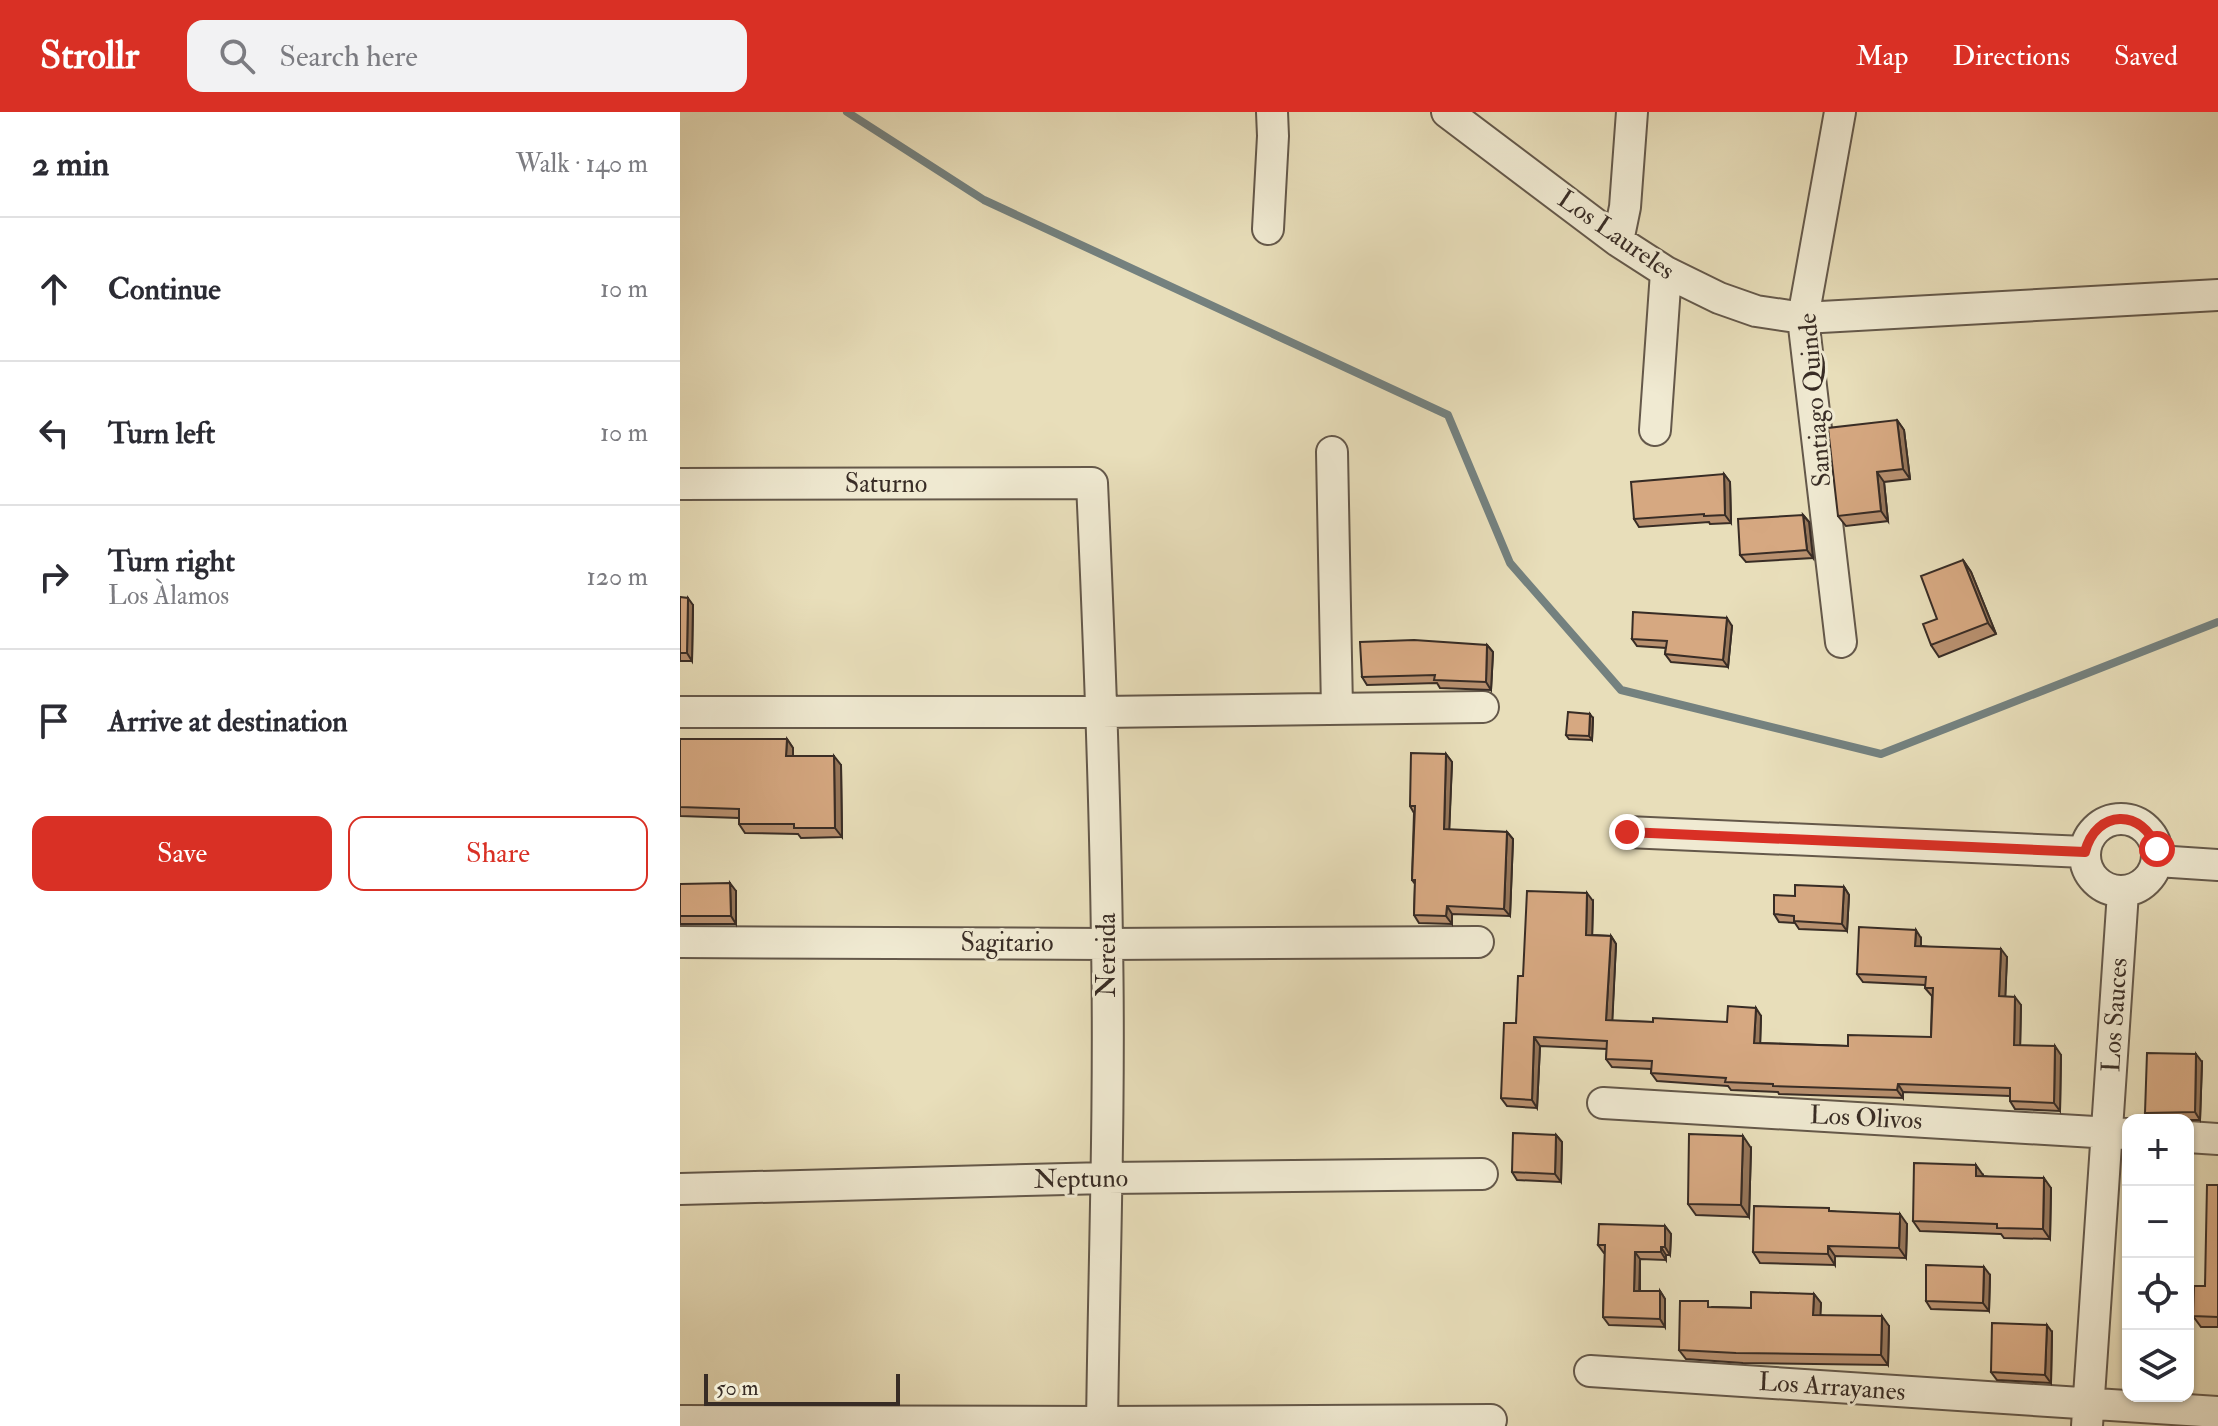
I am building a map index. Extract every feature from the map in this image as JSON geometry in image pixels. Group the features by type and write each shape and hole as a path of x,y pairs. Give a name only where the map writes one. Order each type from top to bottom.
{"street":[{"path":"1268,229 1272,112"},
{"name":"Los Laureles","path":"1447,112 1618,241 1666,272 1719,298 1756,311 1803,318 2218,295"},
{"path":"1618,241 1625,207 1632,112"},
{"name":"Santiago Quinde","path":"1840,112 1803,318 1841,642"},
{"path":"1655,430 1666,272"},
{"path":"1332,452 1337,709"},
{"name":"Saturno","path":"680,484 1092,483"},
{"name":"Nereida","path":"1092,483 1102,712 1107,944 1107,1178 1102,1424"},
{"path":"680,712 1102,712 1483,707"},
{"path":"2126,819 2136,822 2154,838 2157,861 2145,883 2123,892 2099,884 2091,875 2085,852 2094,831 2103,823 2126,819"},
{"path":"1627,832 2085,852"},
{"path":"2157,861 2218,865"},
{"name":"Los Sauces","path":"2087,1415 2118,1133 2123,892"},
{"name":"Sagitario","path":"680,942 1478,942"},
{"name":"Los Olivos","path":"1603,1103 2118,1133"},
{"path":"2194,1137 2218,1139"},
{"name":"Neptuno","path":"680,1189 1107,1178 1482,1174"},
{"name":"Los Arrayanes","path":"1590,1371 2087,1415 2218,1412"},
{"path":"680,1421 1102,1424 1491,1420"}],"building":[{"path":"1897,420 1903,469 1877,472 1881,511 1838,516 1828,428"},
{"path":"1724,474 1725,515 1634,519 1631,482"},
{"path":"1803,515 1807,550 1740,555 1738,519"},
{"path":"1963,560 1988,623 1931,645 1923,624 1937,619 1921,576"},
{"path":"680,597 688,598 687,653 680,653"},
{"path":"1633,612 1727,618 1723,660 1665,654 1667,641 1632,639"},
{"path":"1414,640 1487,645 1486,682 1434,680 1435,675 1362,677 1360,642"},
{"path":"1568,712 1590,714 1589,736 1566,735"},
{"path":"680,739 787,739 786,756 834,756 835,828 739,824 739,809 680,807"},
{"path":"1411,753 1446,754 1444,829 1507,832 1504,909 1447,906 1446,916 1414,915 1415,806 1410,806"},
{"path":"730,883 731,916 680,916 680,884"},
{"path":"1795,885 1844,887 1842,924 1794,921 1794,916 1774,914 1774,895 1795,896"},
{"path":"1527,891 1587,893 1586,935 1611,936 1606,1020 1653,1022 1653,1018 1727,1022 1728,1006 1756,1008 1754,1043 1848,1046 1848,1035 1931,1037 1933,988 1925,988 1926,977 1857,974 1859,927 1916,930 1915,946 2001,949 1999,996 2015,997 2014,1045 2055,1046 2054,1103 2010,1101 2010,1088 1898,1084 1897,1090 1773,1086 1725,1082 1726,1078 1651,1073 1652,1061 1606,1059 1607,1041 1534,1037 1532,1100 1501,1098 1504,1023 1516,1023 1518,976 1523,976"},
{"path":"2147,1053 2196,1054 2195,1112 2145,1113"},
{"path":"1513,1133 1556,1135 1555,1174 1512,1172"},
{"path":"1689,1134 1743,1136 1741,1205 1688,1204"},
{"path":"1914,1163 1976,1165 1976,1176 2044,1178 2043,1229 1913,1221"},
{"path":"2207,1185 2218,1185 2218,1317 2194,1316 2194,1286 2205,1286"},
{"path":"1754,1206 1900,1214 1899,1248 1828,1246 1828,1254 1753,1252"},
{"path":"1599,1224 1665,1226 1665,1247 1661,1247 1661,1252 1635,1252 1634,1291 1660,1291 1660,1319 1603,1317 1605,1245 1598,1245"},
{"path":"1926,1265 1984,1267 1983,1303 1926,1301"},
{"path":"1751,1292 1814,1294 1813,1315 1882,1316 1881,1355 1679,1350 1680,1301 1708,1301 1708,1307 1751,1308"},
{"path":"1992,1323 2047,1325 2045,1375 1991,1372"}],"waterway":[{"path":"847,112 984,200 1448,415 1510,563 1621,690 1881,754 2218,622"}],"route":[{"path":"1627,832 2085,852 2094,831 2103,823 2126,819 2146,829 2154,838 2157,849"}]}
